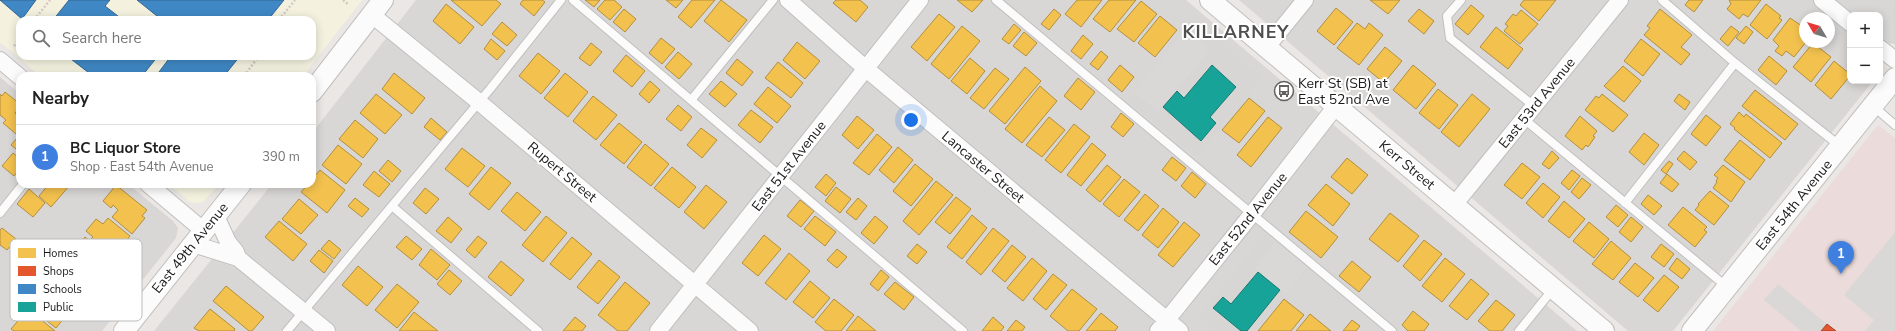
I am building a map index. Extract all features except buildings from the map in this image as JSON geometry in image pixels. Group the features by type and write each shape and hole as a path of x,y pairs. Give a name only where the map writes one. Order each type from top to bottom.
{"street":[{"name":"Lancaster Street","path":"788,0 1162,325 1180,331"},
{"name":"East 51st Avenue","path":"658,331 920,0"},
{"name":"Kerr Street","path":"1210,0 1604,331"},
{"path":"1266,48 1305,0"},
{"name":"East 53rd Avenue","path":"1454,205 1620,0"},
{"path":"1822,0 1847,21"},
{"name":"Rupert Street","path":"378,7 480,102 750,331"},
{"path":"316,87 378,7"},
{"path":"1883,50 1895,60"},
{"path":"0,60 16,74"},
{"name":"East 54th Avenue","path":"1692,331 1895,78"},
{"name":"East 52nd Avenue","path":"1162,325 1252,214 1336,106"},
{"path":"153,188 327,331"},
{"name":"East 49th Avenue","path":"142,308 238,188"},
{"path":"204,230 228,242 236,252 238,258"},
{"name":"East 49th Avenue","path":"124,331 132,321"}],"lane":[{"path":"287,331 480,102 561,0"},
{"path":"573,0 692,99 781,177 963,331"},
{"path":"692,99 773,0"},
{"path":"996,0 1392,331"},
{"path":"1461,0 1447,16 1450,38 1625,203 1728,287"},
{"path":"1662,0 1736,63 1840,147"},
{"path":"1625,203 1736,63"},
{"path":"1873,106 1895,125"},
{"path":"0,213 20,188"},
{"path":"392,206 538,331"},
{"path":"1519,331 1553,289"}],"path":[{"path":"37,16 50,0"},
{"path":"282,16 295,0"},
{"path":"343,0 349,5"},
{"path":"247,72 256,60"}],"shaded area":[{"path":"0,0 362,0 316,59 316,16 16,16 16,56 0,42"},
{"path":"416,0 1186,0 1577,331 154,331 269,188 316,188 316,128"},
{"path":"1239,0 1895,0 1895,44 1888,43 1883,49 1883,12 1847,12 1847,84 1871,84 1673,331 1628,331"},
{"path":"1191,17 1263,78 1197,157 1127,100"},
{"path":"1185,30 1209,50 1158,112 1134,92"},
{"path":"21,60 315,60 306,72 35,72"},
{"path":"0,77 16,91 16,188 133,188 173,221 178,228 176,238 142,281 142,239 10,239 10,321 110,321 102,331 0,331"},
{"path":"1878,125 1895,138 1895,331 1713,331"},
{"path":"174,188 215,188 203,202 190,202"},
{"path":"1895,232 1895,331 1865,331 1874,320 1844,295"},
{"path":"1265,234 1309,268 1257,331 1216,331 1199,317"},
{"path":"1275,242 1307,267 1286,294 1254,269"},
{"path":"1778,284 1827,324 1821,331 1801,331 1764,300"}],"place":[{"name":"Kerr St (SB) at East 52nd Ave","path":"1284,91"},
{"name":"BC Liquor Store","path":"1841,274"}],"district":[{"name":"KILLARNEY","path":"1236,32"}]}
